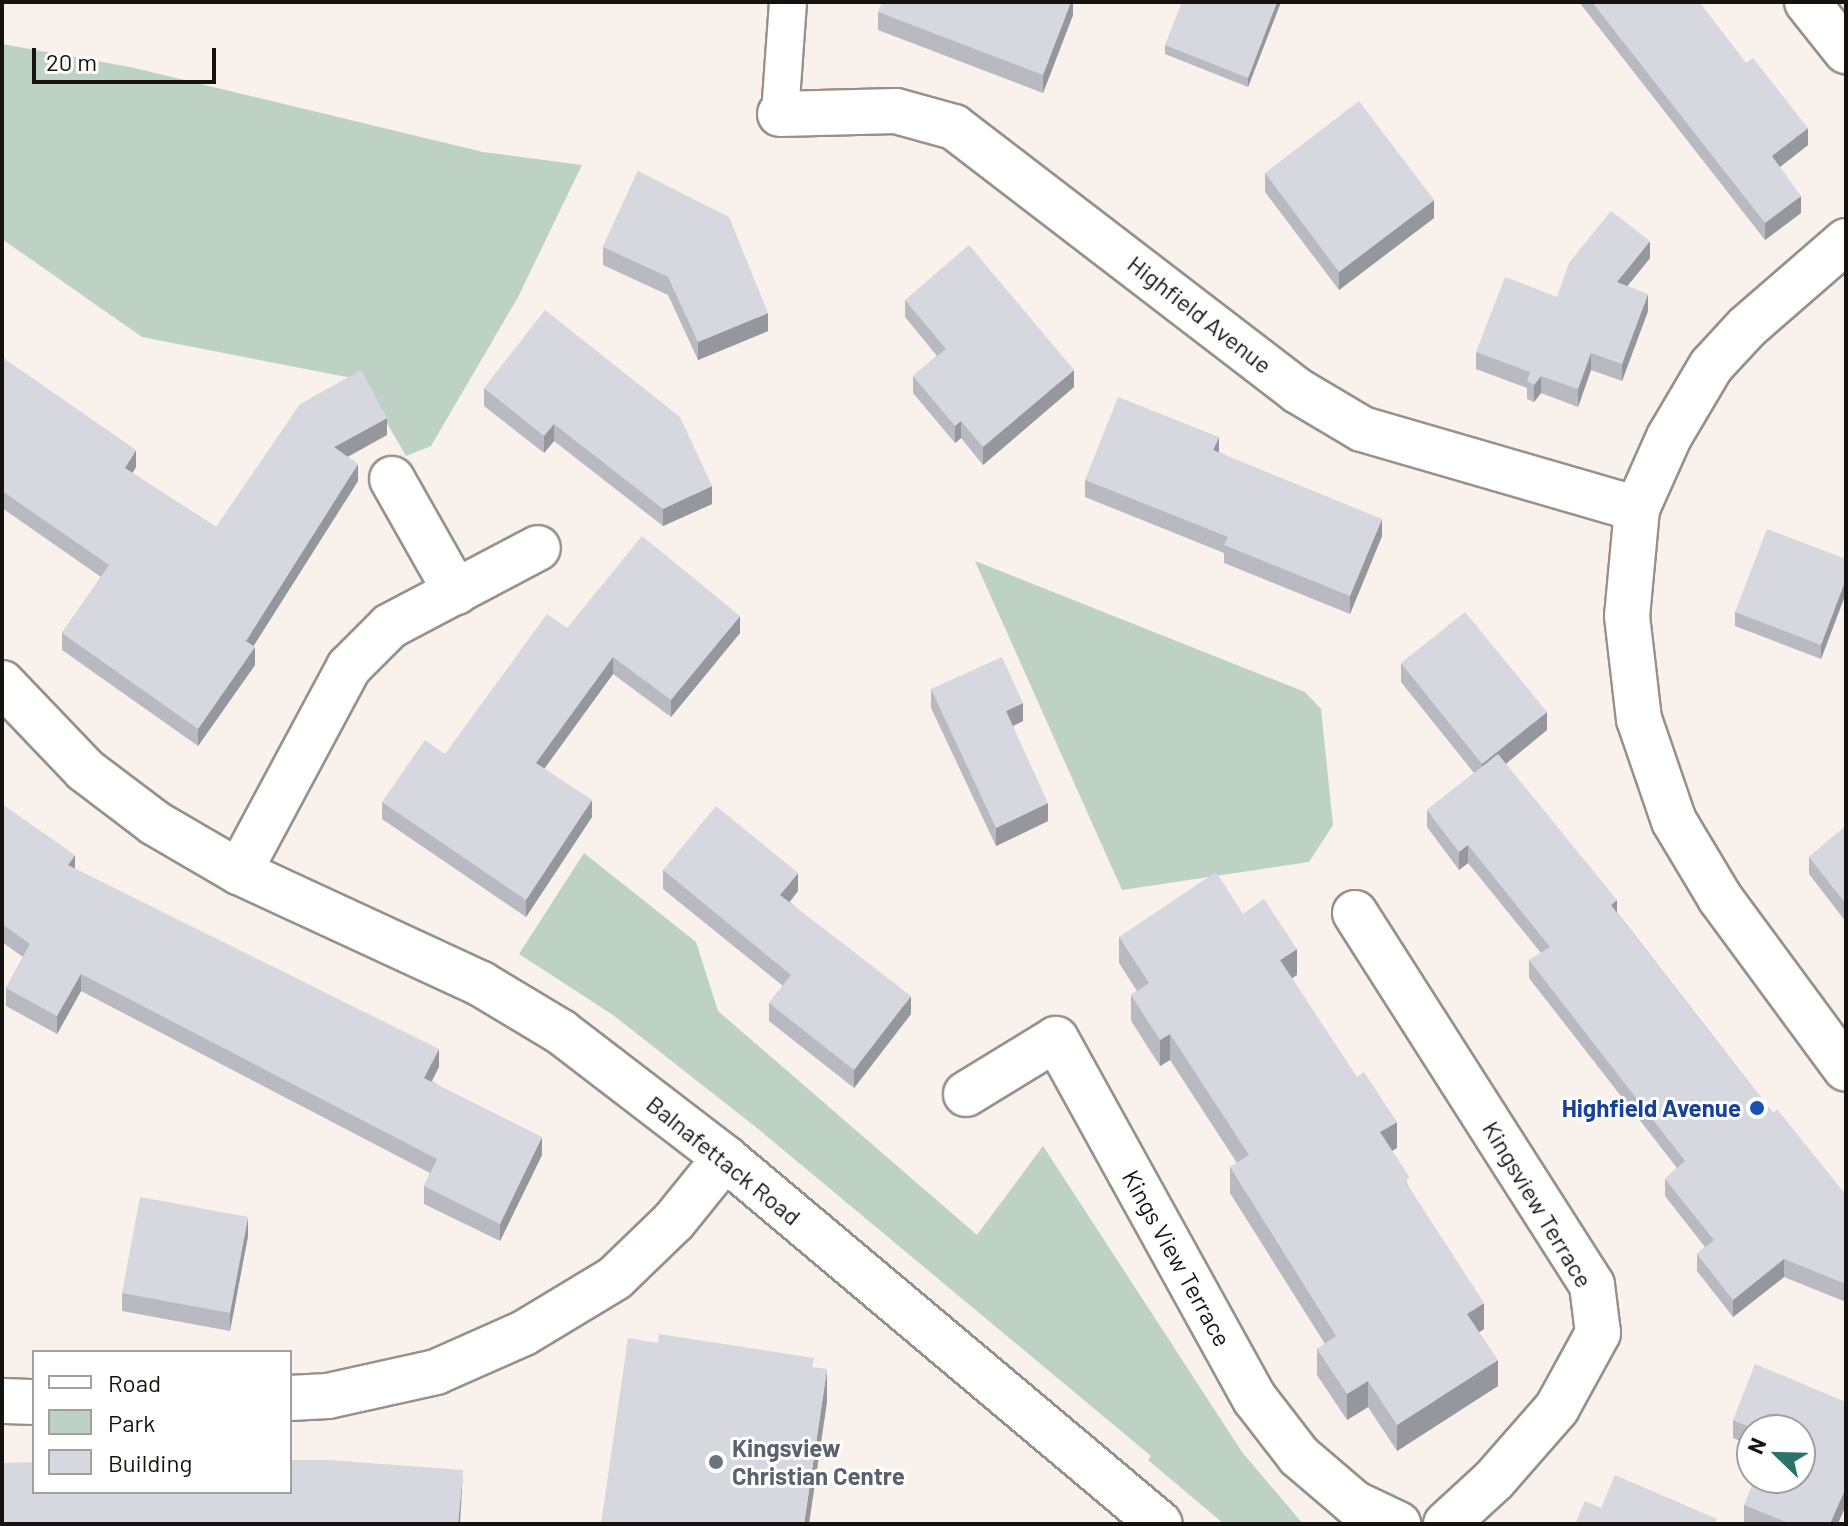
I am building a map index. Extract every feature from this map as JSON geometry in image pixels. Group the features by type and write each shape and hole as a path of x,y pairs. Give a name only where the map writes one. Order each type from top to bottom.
{"street":[{"path":"1807,2 1846,51"},
{"name":"Highfield Avenue","path":"780,114 896,111 954,127 1298,391 1362,429 1637,509"},
{"path":"1846,241 1747,327 1711,366 1669,437 1637,509 1627,616 1639,719 1674,821 1720,898 1846,1069"},
{"path":"392,479 456,592"},
{"path":"239,872 349,667 390,626 538,548"},
{"name":"Balnafettack Road","path":"2,683 85,770 155,823 239,872 481,984 561,1032 725,1158 1160,1524"},
{"name":"Kingsview Terrace","path":"1355,913 1592,1285 1598,1333 1557,1408 1494,1480 1446,1524"},
{"name":"Kings View Terrace","path":"966,1094 1056,1039 1255,1399 1321,1475 1354,1503 1398,1524"},
{"path":"292,1398 328,1396 436,1372 524,1333 615,1278 674,1221 725,1158"},
{"path":"2,1401 32,1402"}],"lane":[{"path":"780,114 788,2"}],"green space":[{"path":"2,44 130,67 483,152 582,165 518,297 431,446 406,456 362,380 142,337 2,239"},
{"path":"975,561 1305,692 1321,709 1333,825 1309,862 1122,890"},
{"path":"584,853 696,942 718,1011 977,1235 1043,1146 1242,1452 1303,1524 1224,1524 1148,1460 1151,1456 757,1128 613,1015 519,954"}],"building":[{"path":"882,2 1071,2 1043,75 878,12"},
{"path":"1182,2 1277,2 1248,78 1165,45"},
{"path":"1592,2 1699,2 1746,63 1753,58 1808,128 1772,156 1801,196 1765,223"},
{"path":"1359,101 1434,200 1339,272 1265,173"},
{"path":"638,171 729,217 768,313 698,342 668,277 603,247"},
{"path":"1611,211 1650,241 1617,282 1648,294 1622,364 1591,353 1578,389 1541,376 1534,385 1527,381 1530,372 1476,352 1505,277 1557,297 1569,263"},
{"path":"969,245 1074,370 983,447 961,421 955,426 913,376 946,349 905,300"},
{"path":"545,310 680,417 712,486 663,509 554,424 544,436 484,388"},
{"path":"2,357 136,450 125,468 216,527 300,404 361,370 387,418 334,447 358,464 246,641 255,647 198,729 62,633 109,565 2,491"},
{"path":"1118,397 1219,437 1213,450 1382,519 1350,596 1224,545 1228,537 1085,480"},
{"path":"1767,529 1846,559 1846,579 1821,645 1735,612"},
{"path":"642,536 740,616 671,700 613,657 536,763 592,800 526,900 382,802 425,740 445,754 547,614 567,628"},
{"path":"1465,612 1547,712 1482,764 1401,663"},
{"path":"1002,657 1023,703 1006,711 1048,803 996,828 931,689"},
{"path":"1498,754 1617,900 1611,905 1773,1113 1777,1109 1846,1195 1846,1284 1784,1259 1733,1300 1697,1254 1714,1240 1665,1179 1685,1161 1529,960 1550,947 1468,845 1459,852 1427,810"},
{"path":"2,804 75,855 68,865 439,1049 424,1078 542,1137 500,1224 424,1186 437,1159 81,974 57,1016 6,988 30,944 2,924"},
{"path":"716,806 798,873 780,895 911,996 854,1070 769,1003 791,975 663,870"},
{"path":"1846,826 1846,904 1809,857"},
{"path":"1216,872 1243,914 1264,899 1297,949 1280,960 1357,1077 1364,1072 1397,1122 1380,1132 1410,1178 1405,1181 1484,1303 1467,1314 1498,1360 1397,1425 1368,1381 1347,1394 1317,1349 1336,1336 1230,1167 1249,1155 1170,1034 1160,1040 1131,995 1149,983 1119,937"},
{"path":"140,1197 248,1217 230,1313 122,1293"},
{"name":"Kingsview Christian Centre","path":"659,1334 814,1358 812,1367 827,1369 804,1524 601,1524 628,1338 658,1343"},
{"path":"1755,1364 1846,1402 1846,1487 1830,1524 1791,1524 1744,1505 1748,1494 1816,1494 1816,1414 1736,1414 1736,1421 1733,1420"},
{"path":"292,1460 463,1470 458,1524 2,1524 2,1463 32,1462 32,1494 292,1494"},
{"path":"1615,1475 1717,1519 1715,1524 1575,1524 1585,1501 1601,1508"}],"place":[{"name":"Highfield Avenue","path":"1757,1108"},
{"name":"Kingsview Christian Centre","path":"716,1462"}]}
